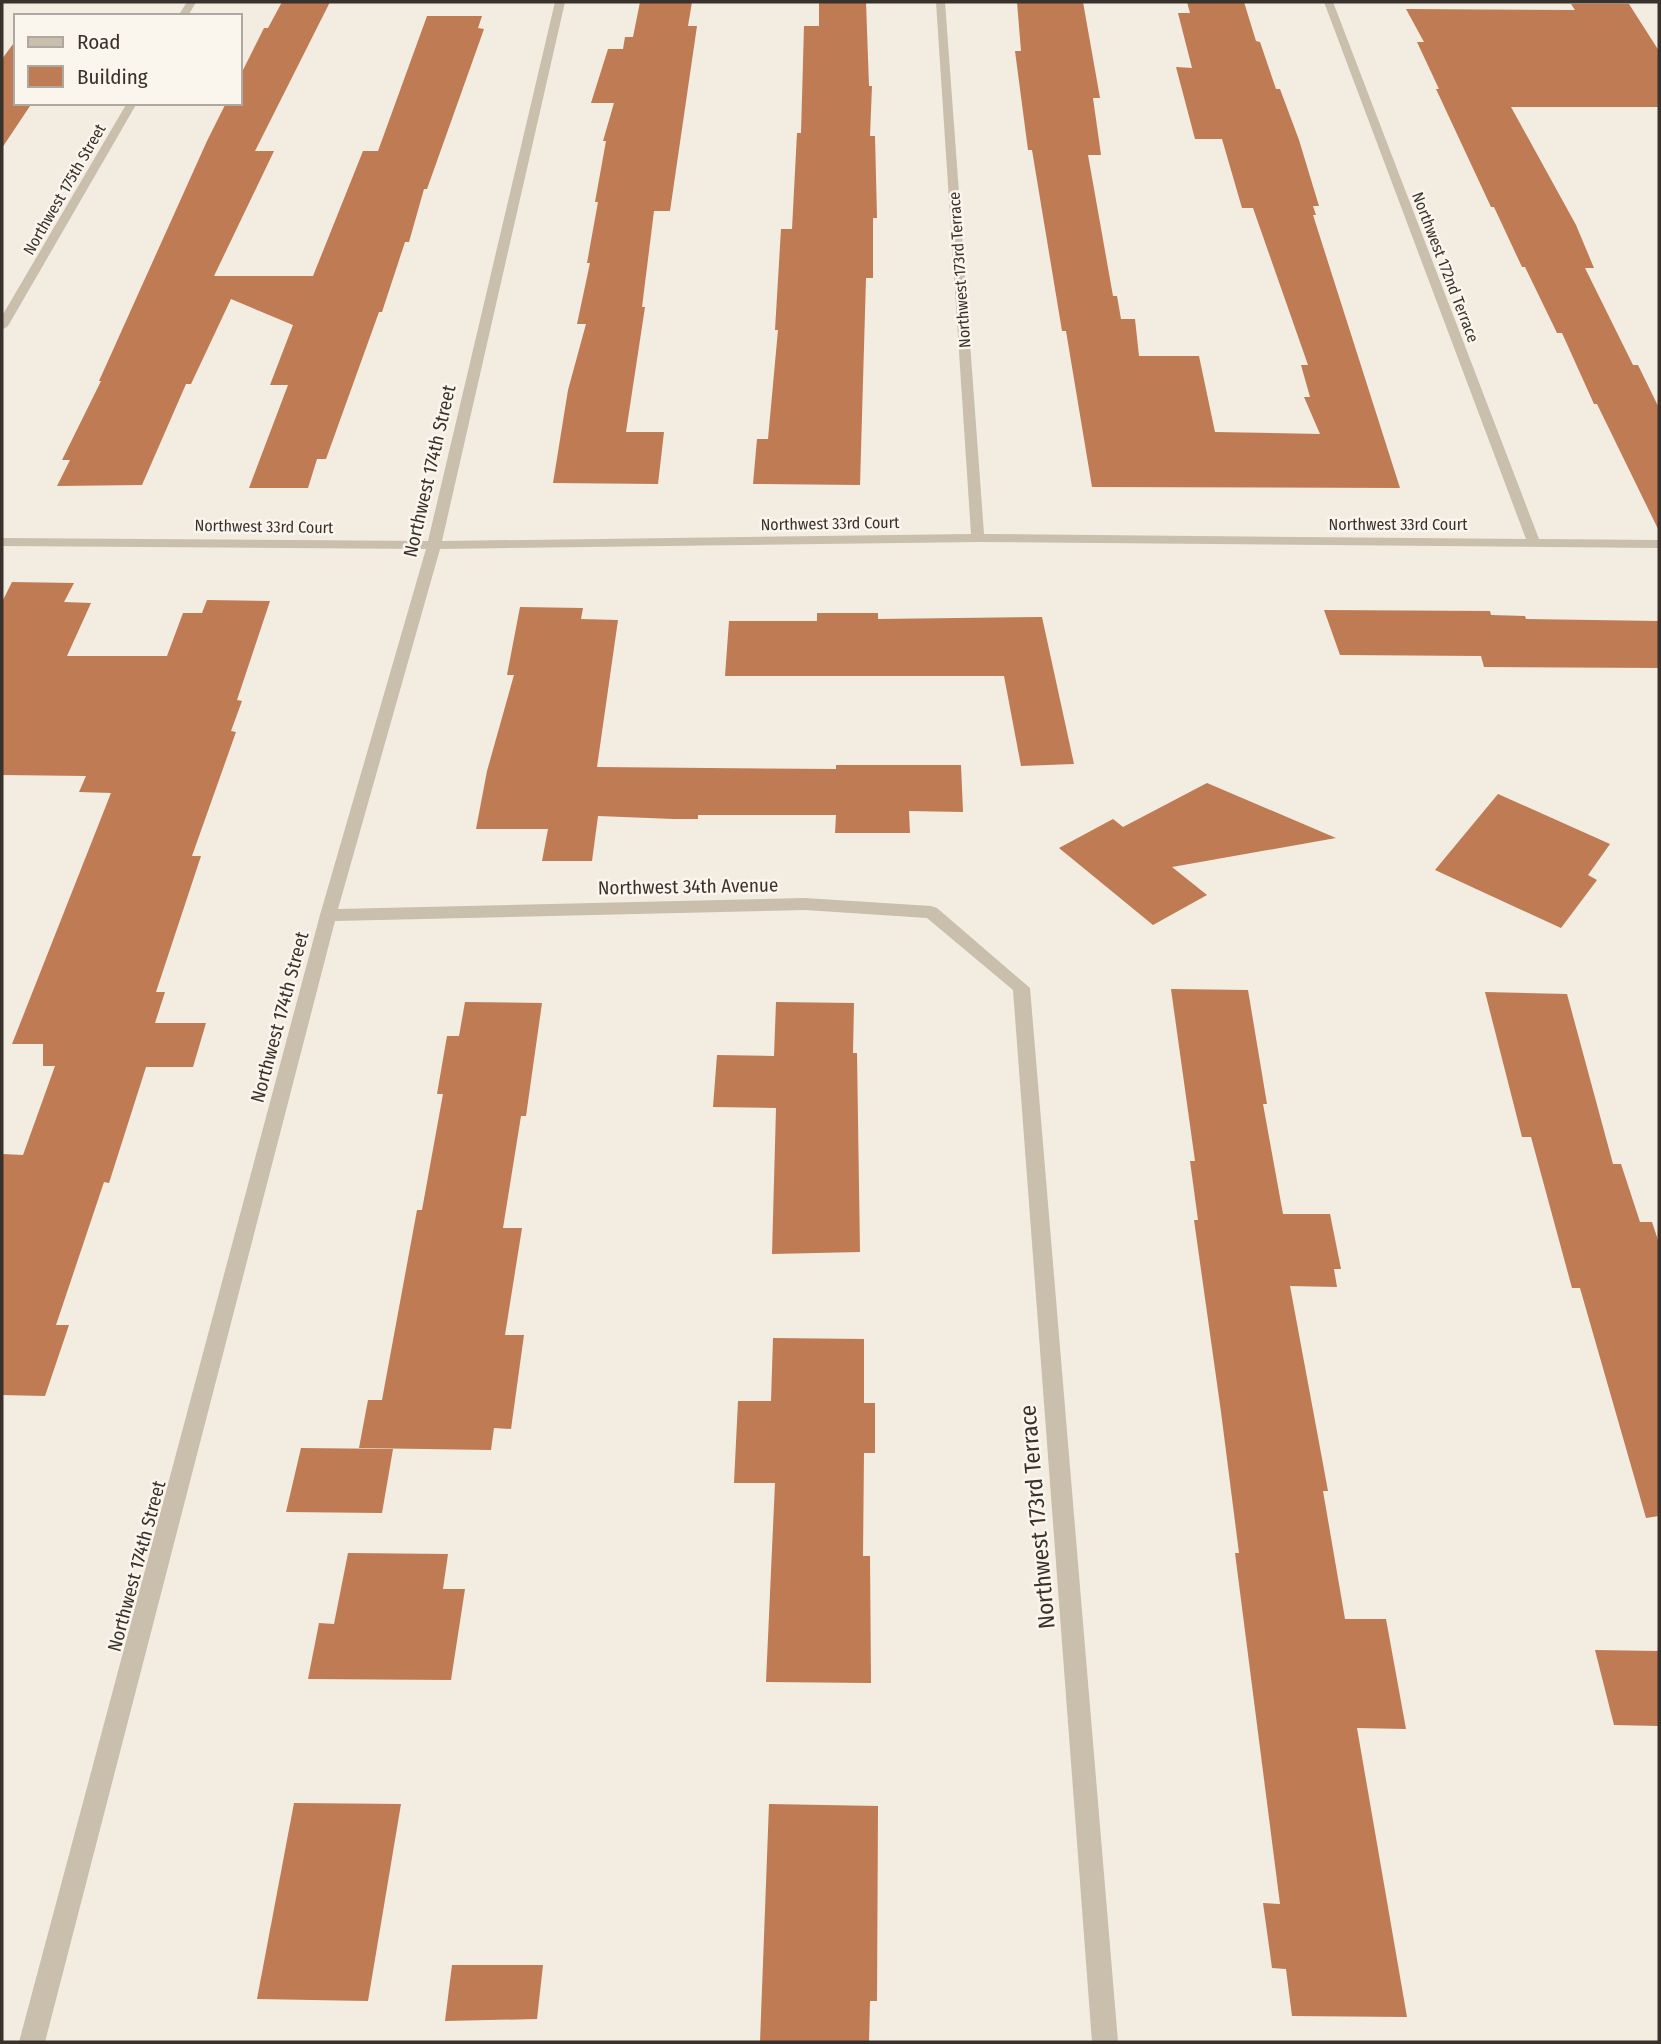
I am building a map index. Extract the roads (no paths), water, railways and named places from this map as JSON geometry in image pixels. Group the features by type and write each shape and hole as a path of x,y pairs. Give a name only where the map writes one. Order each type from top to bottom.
{"street":[{"name":"Northwest 174th Street","path":"33,2042 328,915 434,545 560,2"},
{"name":"Northwest 173rd Terrace","path":"940,2 978,538"},
{"name":"Northwest 172nd Terrace","path":"1329,2 1534,543"},
{"name":"Northwest 175th Street","path":"2,326 131,105"},
{"name":"Northwest 33rd Court","path":"2,541 434,545 978,538 1659,544"},
{"name":"Northwest 34th Avenue","path":"328,915 805,904 931,912 1021,988"},
{"name":"Northwest 173rd Terrace","path":"1021,988 1105,2042"}]}
